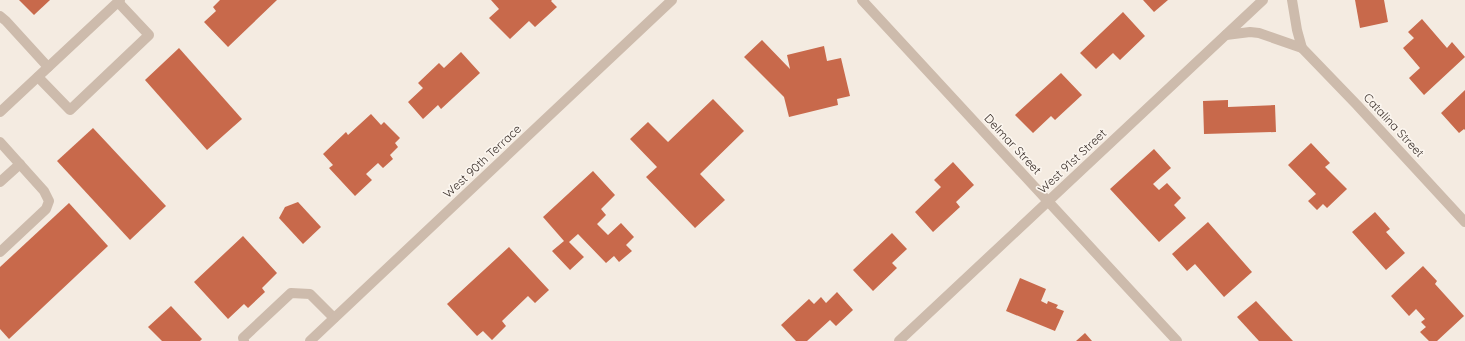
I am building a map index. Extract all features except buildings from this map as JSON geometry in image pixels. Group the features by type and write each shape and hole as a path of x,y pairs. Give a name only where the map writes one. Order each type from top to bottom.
{"street":[{"name":"West 90th Terrace","path":"310,341 672,0"},
{"name":"Delmar Street","path":"862,0 1177,341"},
{"name":"West 91st Street","path":"899,341 1263,0"},
{"name":"Catalina Street","path":"1292,0 1297,30 1302,48"},
{"path":"0,112 119,1 149,36 70,110 38,77"},
{"path":"0,16 48,67"},
{"name":"Catalina Street","path":"1226,35 1239,33 1259,33 1302,48 1465,222"},
{"path":"0,142 44,192 49,201 46,209 0,252"},
{"path":"0,182 20,164"},
{"path":"244,341 243,338 291,293 310,294 334,318"}]}
